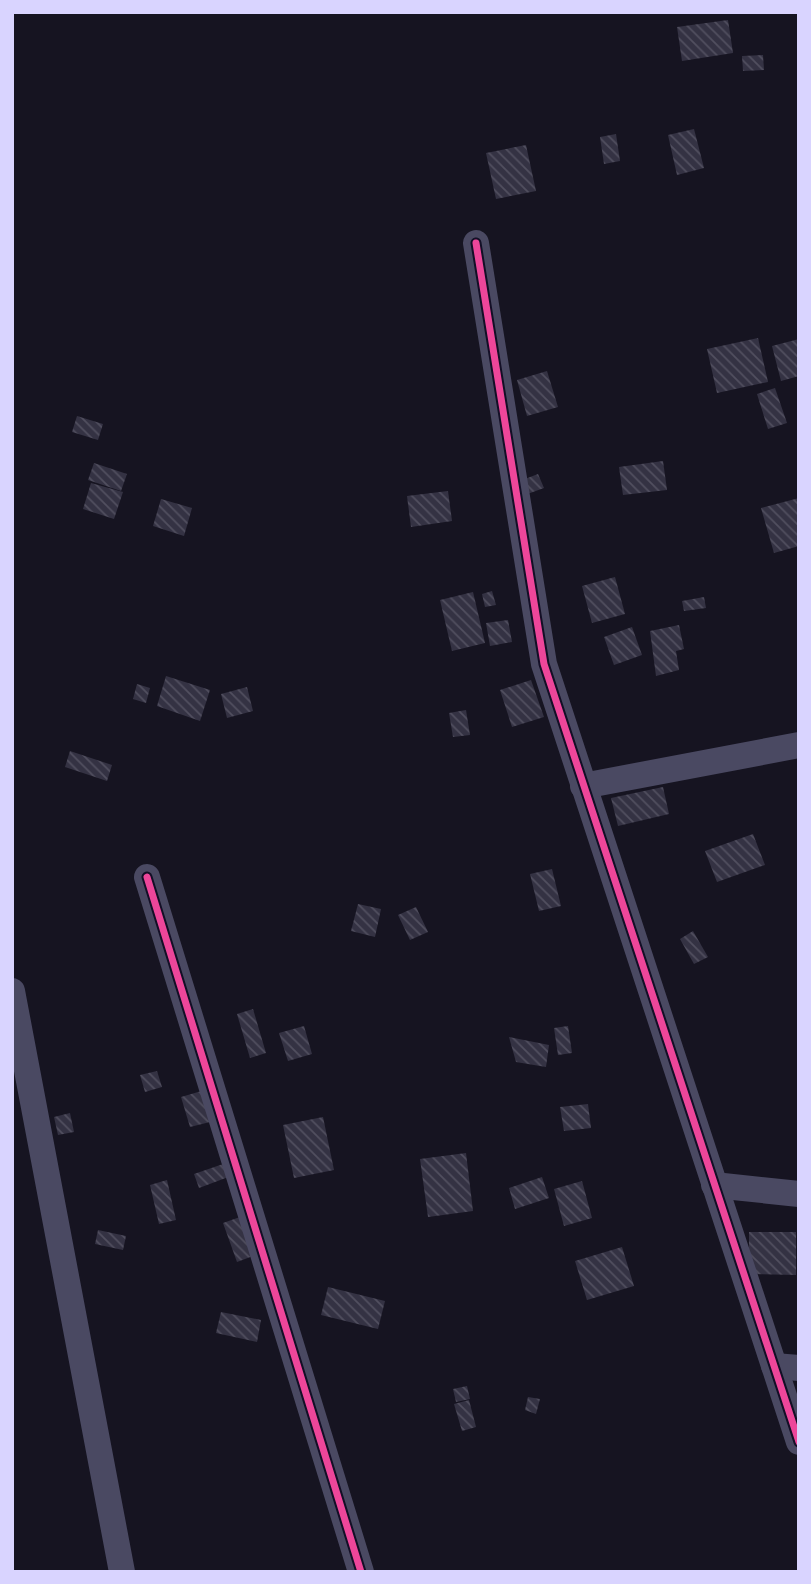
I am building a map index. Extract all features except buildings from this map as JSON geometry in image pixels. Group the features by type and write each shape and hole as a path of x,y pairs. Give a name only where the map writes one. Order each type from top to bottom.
{"street":[{"path":"476,243 544,664 714,1185 786,1367 799,1442"},
{"path":"583,786 799,745"},
{"path":"147,877 361,1572"},
{"path":"12,992 122,1572"},
{"path":"714,1185 799,1194"}],"cycle path":[{"path":"476,243 544,664 799,1442"},
{"path":"147,877 361,1572"}]}
